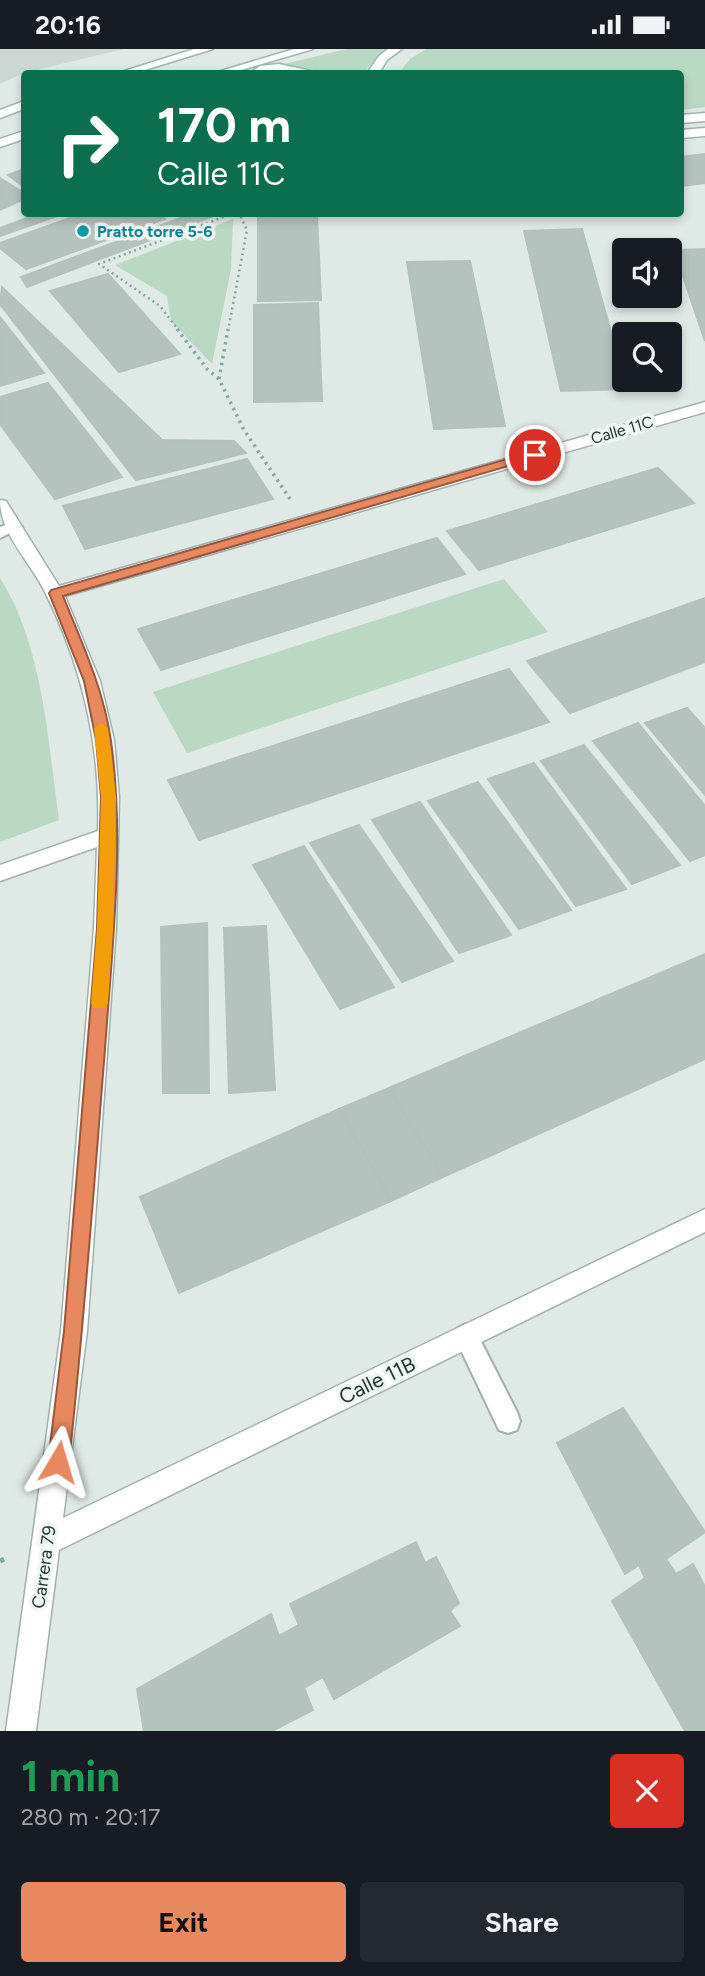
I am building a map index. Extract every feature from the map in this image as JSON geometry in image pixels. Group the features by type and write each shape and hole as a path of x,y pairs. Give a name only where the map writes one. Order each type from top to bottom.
{"street":[{"path":"134,70 207,49"},
{"path":"234,70 307,49"},
{"path":"375,70 383,58 396,49"},
{"path":"257,70 290,70"},
{"path":"0,114 21,106"},
{"path":"684,119 705,117"},
{"path":"684,134 705,132"},
{"path":"0,143 21,136"},
{"name":"Calle 11C","path":"55,593 705,407"},
{"name":"Carrera 79","path":"0,505 7,530 55,593 91,681 104,740 108,797 105,928 74,1331 21,1731"},
{"path":"0,873 107,836"},
{"name":"Calle 11B","path":"48,1540 705,1220"}],"lane":[{"path":"466,1336 508,1421"}],"path":[{"path":"223,217 99,264 160,306 207,369 219,380 244,430 294,506"},
{"path":"219,380 247,230 241,217"}],"shaded area":[{"path":"0,49 124,49 36,70 21,70 21,74 0,84"}],"green space":[{"path":"347,49 387,49 366,70 314,70 284,64"},
{"path":"426,49 705,49 705,107 684,110 684,70 401,70 410,59"},
{"path":"233,219 231,269 212,364 171,321 167,296 115,265"},
{"path":"0,578 26,633 35,663 47,727 59,820 0,842"},
{"path":"504,579 548,632 187,753 153,692"}],"building":[{"path":"705,154 705,183 684,186 684,157"},
{"path":"21,170 21,185 8,175"},
{"path":"0,178 21,191 21,200 0,210"},
{"path":"30,217 55,217 0,236 0,228"},
{"name":"Pratto torre 5-6","path":"73,217 165,219 26,269 0,248 0,243"},
{"path":"183,217 211,217 27,287 21,277"},
{"path":"258,217 317,217 321,300 258,301"},
{"path":"582,229 612,336 612,389 561,391 524,231"},
{"path":"705,249 705,341 682,273 682,250"},
{"path":"470,261 505,426 434,429 407,262"},
{"path":"108,274 180,354 119,372 50,291"},
{"path":"2,287 162,440 234,441 246,453 136,480 0,304"},
{"path":"318,303 322,401 254,402 254,305"},
{"path":"0,317 44,373 0,386"},
{"path":"48,383 122,477 55,499 0,424 0,397"},
{"path":"247,459 273,499 85,549 63,506"},
{"path":"658,468 694,503 479,570 447,531"},
{"path":"437,538 465,574 161,670 138,629"},
{"path":"705,598 705,662 570,713 527,661"},
{"path":"509,669 549,722 199,840 168,780"},
{"path":"687,708 705,728 705,795 645,723"},
{"path":"638,723 705,806 705,855 690,861 593,741"},
{"path":"584,745 680,865 632,884 541,761"},
{"path":"534,763 626,889 576,906 488,779"},
{"path":"478,782 571,910 519,929 428,801"},
{"path":"420,802 511,935 459,953 372,820"},
{"path":"359,825 453,961 402,982 310,843"},
{"path":"304,846 394,987 340,1009 253,865"},
{"path":"207,923 209,1093 163,1093 161,927"},
{"path":"266,926 275,1090 229,1093 224,928"},
{"path":"705,954 705,1059 443,1177 389,1088"},
{"path":"389,1088 443,1177 391,1201 339,1109"},
{"path":"339,1109 391,1201 179,1293 140,1197"},
{"path":"623,1408 705,1532 666,1559 676,1574 693,1564 705,1587 705,1731 685,1731 612,1601 645,1578 639,1565 625,1574 557,1443"},
{"path":"416,1542 425,1563 436,1557 459,1603 450,1611 460,1626 334,1699 323,1677 304,1688 313,1710 272,1731 144,1731 137,1689 271,1614 279,1636 299,1625 290,1604"}],"slow traffic":[{"path":"99,1003 105,928 108,797 101,728"}],"place":[{"name":"Pratto torre 5-6","path":"83,231"}],"route":[{"path":"58,1462 74,1331 105,928 108,797 104,740 91,681 55,593 535,455"}]}
